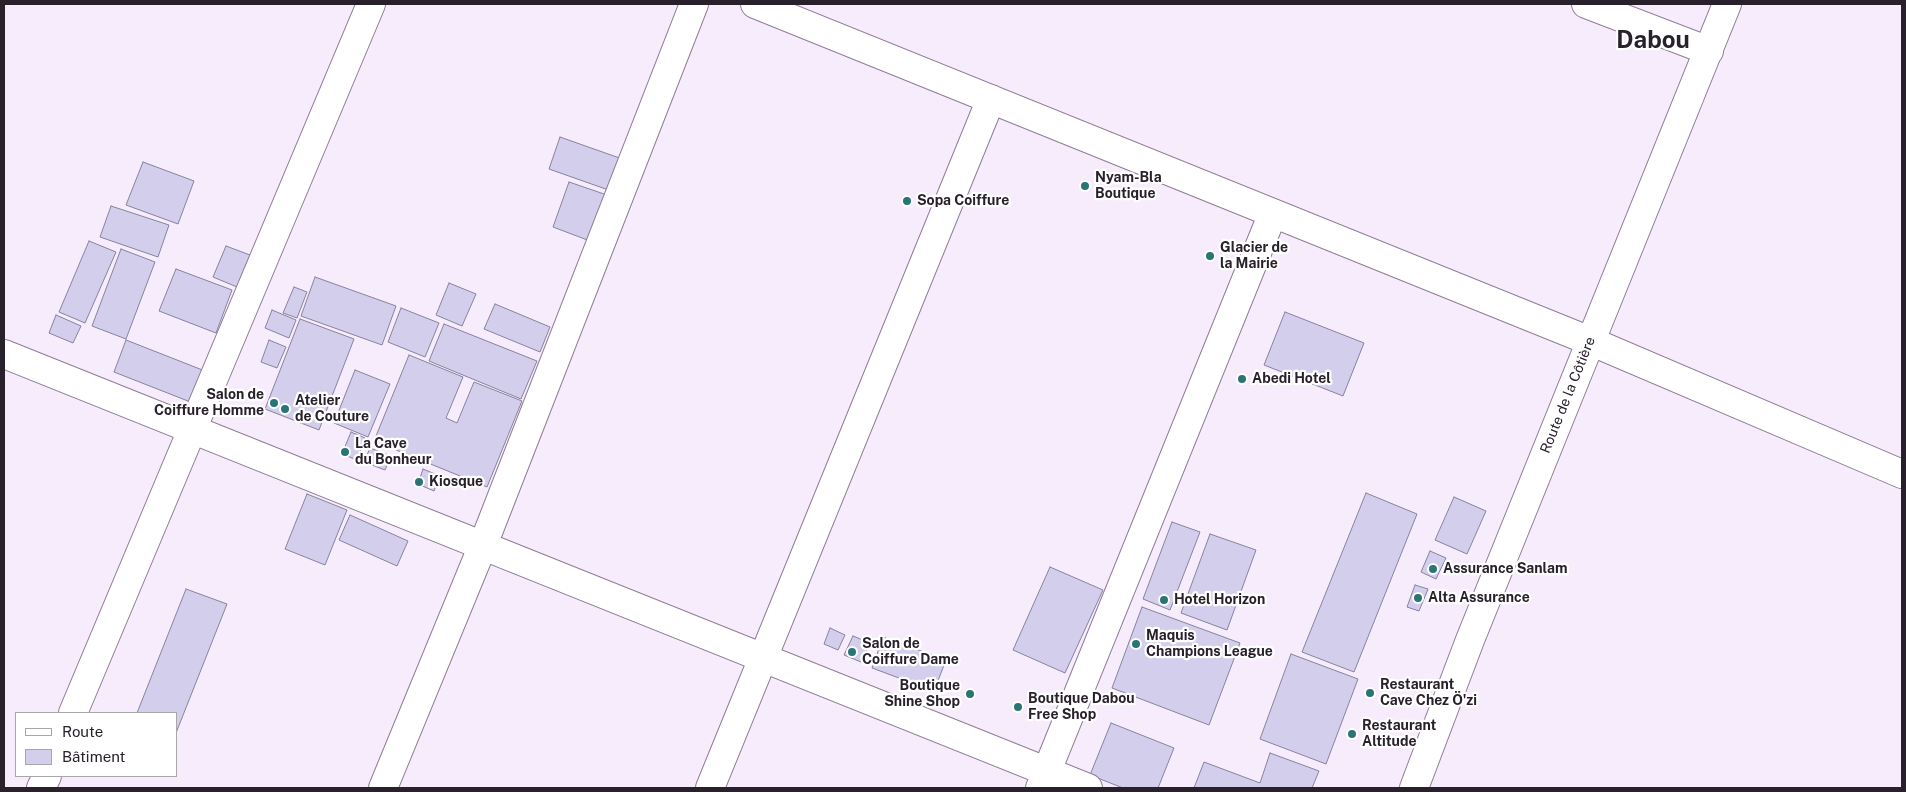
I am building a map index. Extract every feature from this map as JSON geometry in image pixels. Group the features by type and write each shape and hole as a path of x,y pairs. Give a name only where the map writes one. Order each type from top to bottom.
{"street":[{"path":"73,712 371,4"},
{"path":"383,788 483,545 694,4"},
{"path":"755,4 1590,341 1902,474"},
{"path":"1586,4 1709,51"},
{"name":"Route de la Côtière","path":"1414,788 1470,640 1728,4"},
{"path":"710,788 991,99"},
{"path":"1043,780 1273,213"},
{"path":"4,354 762,657 1043,780 1088,788"}],"building":[{"path":"560,137 628,161 617,193 549,169"},
{"path":"143,162 194,181 178,224 126,205"},
{"path":"569,182 607,195 590,241 553,227"},
{"path":"111,206 169,225 158,257 100,237"},
{"path":"89,241 116,252 85,323 59,312"},
{"path":"226,246 250,255 237,287 213,277"},
{"path":"121,249 155,262 126,339 92,326"},
{"path":"176,269 232,290 216,333 159,311"},
{"path":"315,277 396,306 382,345 301,316"},
{"path":"449,283 476,294 462,326 436,315"},
{"path":"294,287 307,292 297,318 283,313"},
{"path":"495,304 550,327 540,352 484,329"},
{"path":"401,308 439,323 425,357 388,342"},
{"path":"272,310 296,320 289,338 265,328"},
{"path":"1285,312 1364,343 1343,396 1264,365"},
{"path":"56,315 81,326 73,343 49,333"},
{"path":"300,319 354,339 319,430 265,409"},
{"path":"444,324 537,361 521,399 429,361"},
{"path":"126,340 205,371 193,403 114,372"},
{"path":"269,340 286,347 277,368 261,362"},
{"path":"409,355 463,377 446,418 457,423 474,382 522,401 487,487 374,441"},
{"path":"355,370 390,384 368,437 334,423"},
{"path":"351,432 365,438 357,460 342,454"},
{"path":"370,448 391,456 385,470 364,462"},
{"path":"423,469 440,476 434,491 418,484"},
{"path":"1366,493 1417,514 1354,672 1302,652"},
{"path":"307,494 347,510 325,565 285,549"},
{"path":"1454,497 1486,511 1467,554 1435,540"},
{"path":"350,515 408,541 397,566 339,540"},
{"path":"1172,522 1200,532 1170,610 1143,599"},
{"path":"1210,534 1256,550 1227,630 1181,613"},
{"path":"1430,551 1446,558 1436,579 1421,572"},
{"path":"1050,567 1103,590 1065,673 1013,650"},
{"path":"1415,585 1428,589 1419,611 1407,607"},
{"path":"186,589 227,604 178,728 178,712 137,712"},
{"path":"1142,607 1240,643 1209,725 1112,688"},
{"path":"830,628 845,635 838,650 824,644"},
{"path":"853,636 870,643 861,662 844,655"},
{"path":"883,637 946,660 934,691 872,668"},
{"path":"1291,654 1358,679 1326,764 1260,739"},
{"path":"1111,723 1174,748 1158,788 1123,788 1090,775"},
{"path":"1270,753 1319,771 1312,788 1194,788 1204,762 1260,783"}],"place":[{"name":"Nyam-Bla Boutique","path":"1085,186"},
{"name":"Sopa Coiffure","path":"907,201"},
{"name":"Glacier de la Mairie","path":"1210,256"},
{"name":"Abedi Hotel","path":"1242,379"},
{"name":"Salon de Coiffure Homme","path":"274,403"},
{"name":"Atelier de Couture","path":"285,409"},
{"name":"La Cave du Bonheur","path":"345,452"},
{"name":"Kiosque","path":"419,482"},
{"name":"Assurance Sanlam","path":"1433,569"},
{"name":"Alta Assurance","path":"1418,598"},
{"name":"Hotel Horizon","path":"1164,600"},
{"name":"Maquis Champions League","path":"1136,644"},
{"name":"Salon de Coiffure Dame","path":"852,652"},
{"name":"Restaurant Cave Chez Ö'zi","path":"1370,693"},
{"name":"Boutique Shine Shop","path":"970,694"},
{"name":"Boutique Dabou Free Shop","path":"1018,707"},
{"name":"Restaurant Altitude","path":"1352,734"}],"district":[{"name":"Dabou","path":"1653,41"}]}
